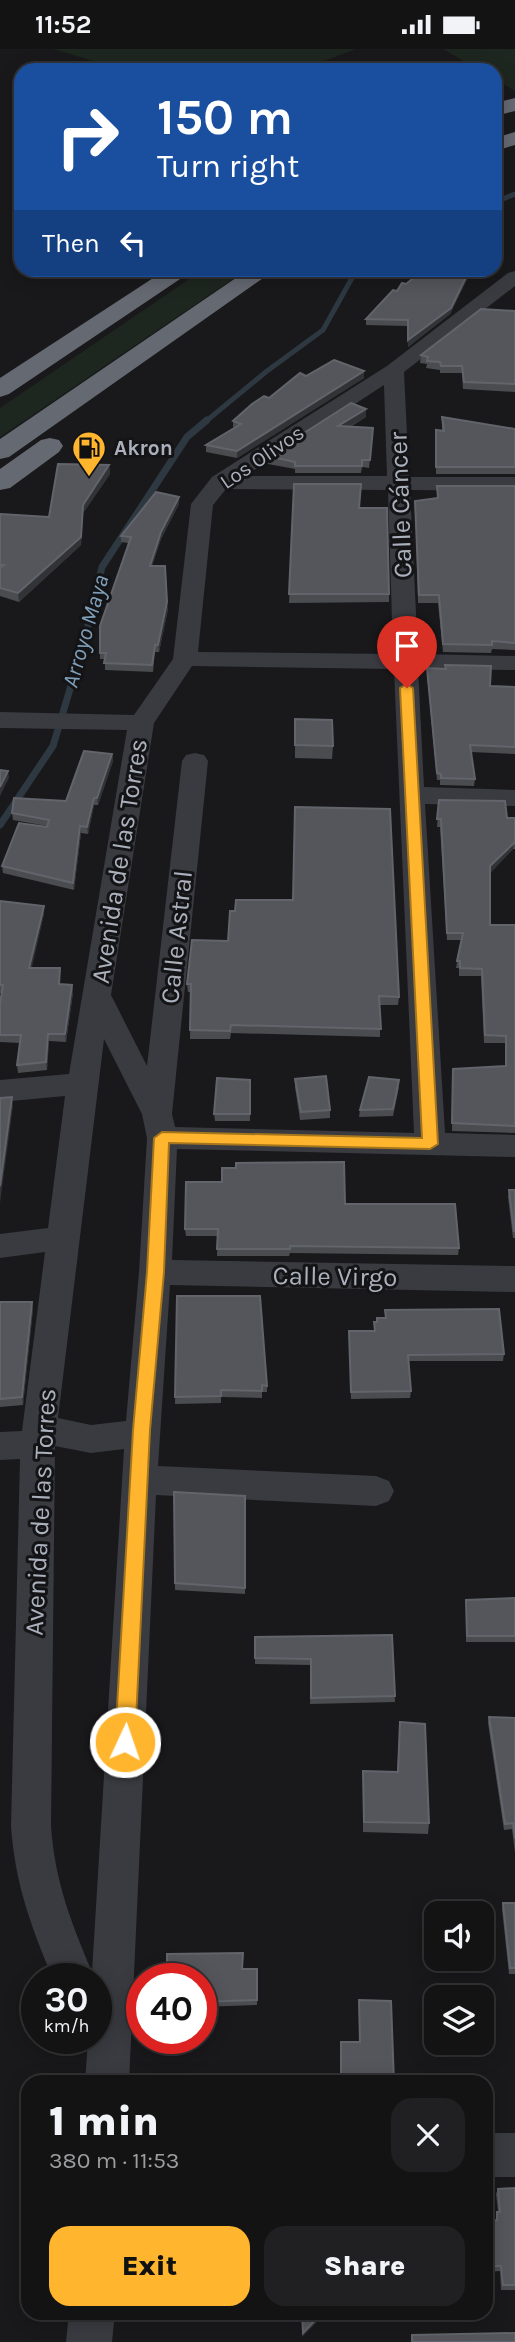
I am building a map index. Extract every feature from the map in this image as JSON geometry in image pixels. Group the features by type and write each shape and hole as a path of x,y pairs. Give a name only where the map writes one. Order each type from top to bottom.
{"highway":[{"path":"0,389 172,277"},
{"path":"0,451 253,277"},
{"path":"0,482 181,353 214,303"}],"street":[{"name":"Los Olivos","path":"141,723 185,659 202,505 220,482 394,370 515,277"},
{"name":"Calle Cáncer","path":"394,370 411,795 430,1144"},
{"path":"220,482 515,484"},
{"path":"185,659 515,663"},
{"path":"0,720 141,723"},
{"name":"Avenida de las Torres","path":"67,1963 46,1912 33,1854 31,1826 39,1435 82,1084 141,723"},
{"name":"Calle Astral","path":"159,1126 195,761"},
{"path":"411,795 515,798"},
{"name":"Avenida de las Torres","path":"98,998 159,1126 156,1272 142,1430 104,2057"},
{"path":"0,1091 82,1084"},
{"path":"159,1126 430,1144 515,1146"},
{"path":"0,1246 63,1238"},
{"name":"Calle Virgo","path":"156,1272 515,1279"},
{"path":"0,1446 39,1435 60,1434 87,1440 119,1437 142,1430"},
{"path":"139,1480 376,1491"},
{"path":"493,2155 515,2155"},
{"path":"89,2342 91,2320"}],"shaded area":[{"path":"53,49 356,49 318,63 100,63"},
{"path":"443,49 515,49 515,91 502,83 502,63 467,63"},
{"path":"192,277 236,277 0,437 0,408"}],"building":[{"path":"415,277 466,277 451,308 408,340 408,320 366,319 393,290 397,291 402,283 406,284"},
{"path":"481,309 515,311 515,384 464,382 462,366 441,366 440,362 427,361 428,357 421,355"},
{"path":"334,360 364,371 237,451 206,445 241,424 233,421 264,396 269,398 300,373 306,376"},
{"path":"351,403 366,409 338,426 373,428 370,460 362,460 362,466 295,466 295,462 268,456"},
{"path":"442,417 515,429 515,467 436,467 436,430 444,431"},
{"path":"58,464 109,465 83,505 81,537 18,593 0,588 0,568 4,565 0,565 0,514 49,517"},
{"path":"294,484 361,484 359,508 387,508 389,594 289,594"},
{"path":"437,486 515,486 515,643 492,641 492,645 443,644 439,595 419,595 415,501 438,498"},
{"path":"156,492 179,497 161,532 150,566 165,566 167,602 152,665 104,663 106,653 100,653 100,626 131,537 121,536"},
{"path":"445,665 491,666 490,686 515,687 515,747 470,745 475,779 441,778 441,774 437,773 427,668 446,669"},
{"path":"295,719 332,720 333,746 295,745"},
{"path":"84,751 112,754 97,798 94,798 87,827 80,826 73,883 2,866 19,823 47,827 49,820 12,813 14,798 66,801"},
{"path":"0,770 8,771 0,787"},
{"path":"439,800 505,801 507,818 515,818 515,842 490,866 490,925 515,925 515,1126 452,1123 453,1069 506,1066 506,1036 485,1035 482,969 460,968 460,961 457,961 463,933 447,933 441,819 437,819"},
{"path":"295,807 390,809 399,997 379,996 381,1029 231,1025 230,1031 190,1030 191,984 187,984 192,940 228,941 230,911 235,911 236,900 293,900"},
{"path":"0,901 44,906 29,968 60,968 59,984 72,985 65,1034 48,1034 46,1062 17,1065 21,1035 0,1035 3,985 0,985"},
{"path":"326,1076 330,1110 301,1112 295,1079"},
{"path":"369,1077 399,1080 393,1109 360,1110"},
{"path":"217,1078 250,1080 250,1114 214,1114"},
{"path":"12,1097 0,1186 0,1098"},
{"path":"344,1162 345,1204 455,1204 459,1248 290,1246 290,1249 217,1249 218,1229 185,1229 186,1182 222,1182 222,1168 236,1168 236,1163"},
{"path":"509,1190 515,1190 515,1231 514,1231"},
{"path":"177,1296 260,1296 267,1386 262,1385 262,1391 221,1390 221,1396 175,1397"},
{"path":"0,1302 32,1302 22,1397 0,1399"},
{"path":"499,1309 504,1354 408,1355 411,1391 351,1392 349,1331 375,1331 374,1322 377,1322 377,1318 386,1318 385,1310"},
{"path":"174,1492 245,1496 245,1588 175,1583"},
{"path":"515,1598 515,1636 467,1636 466,1600"},
{"path":"392,1635 395,1696 311,1698 311,1659 255,1658 255,1637"},
{"path":"489,1717 515,1718 515,1839 513,1823 505,1824"},
{"path":"400,1722 425,1724 429,1823 364,1822 363,1771 398,1772"},
{"path":"503,1903 515,1903 515,1968 510,1968"},
{"path":"243,1953 242,1969 257,1969 257,2000 217,2001 217,1963 167,1963 167,1954"},
{"path":"359,2000 391,2001 394,2075 341,2075 341,2042 360,2042"},
{"path":"515,2188 515,2285 503,2285 501,2266 493,2266 493,2220 497,2220 497,2212 500,2212 498,2189"},
{"path":"302,2320 315,2320 303,2333"},
{"path":"515,2333 515,2342 412,2342 412,2335"}],"waterway":[{"name":"Arroyo Maya","path":"502,199 515,194"},
{"name":"Arroyo Maya","path":"205,422 323,330 353,277"},
{"name":"Arroyo Maya","path":"0,825 53,746 84,642 102,567 187,437 207,420"}],"place":[{"name":"Akron","path":"89,478"}],"route":[{"path":"125,1742 142,1430 156,1272 162,1138 430,1144 407,688"}]}
